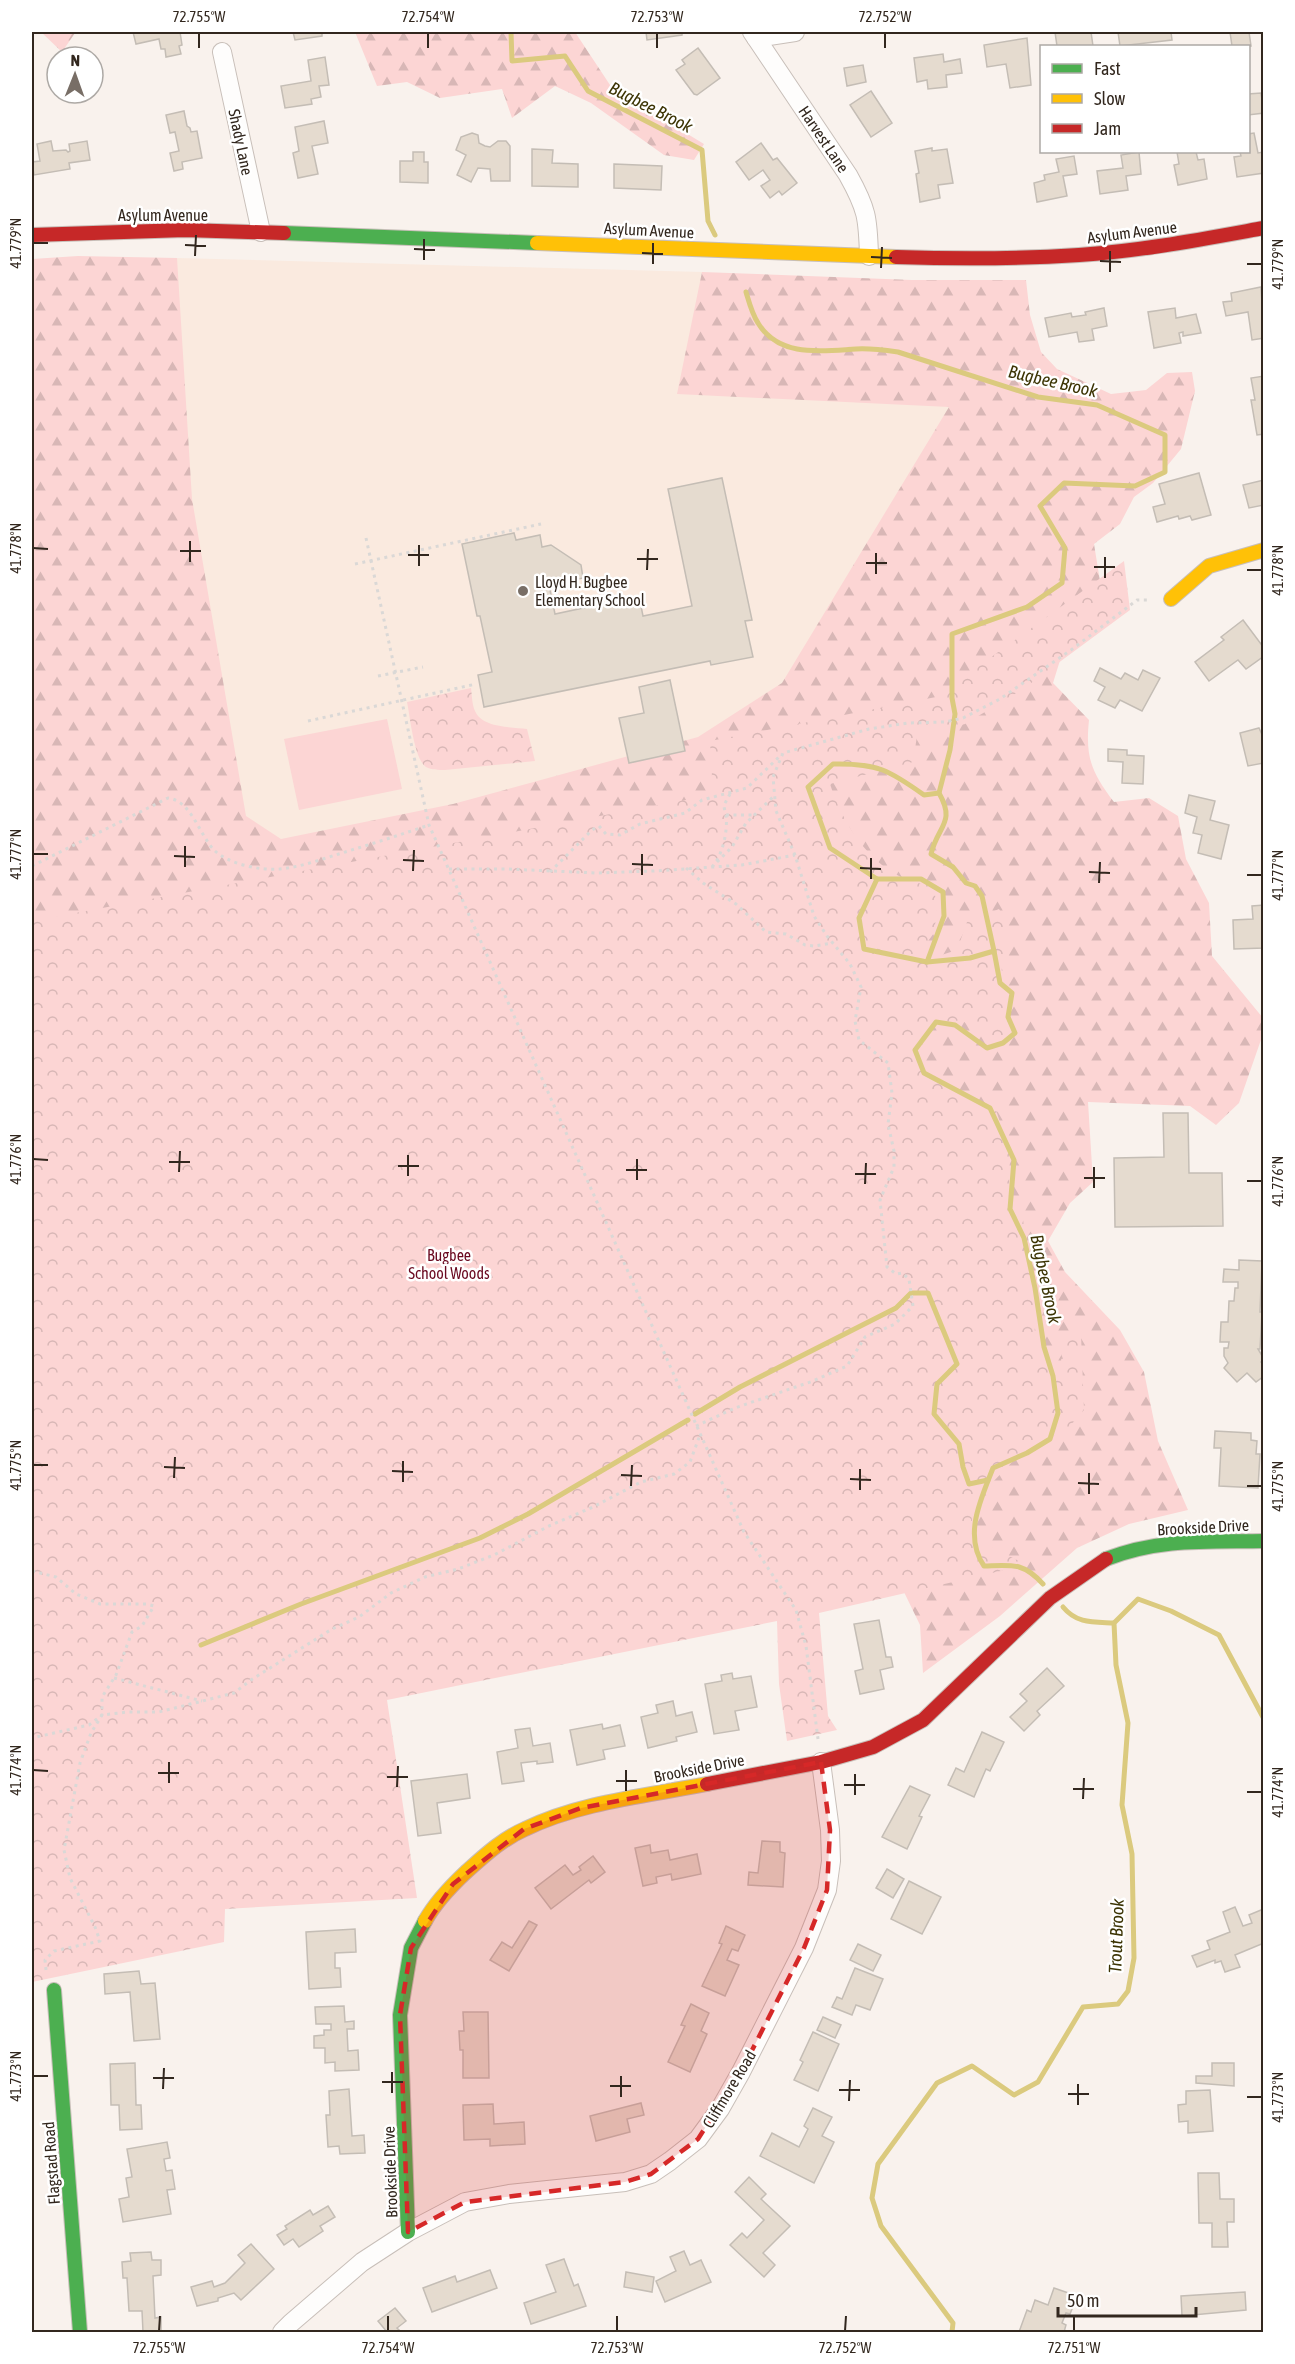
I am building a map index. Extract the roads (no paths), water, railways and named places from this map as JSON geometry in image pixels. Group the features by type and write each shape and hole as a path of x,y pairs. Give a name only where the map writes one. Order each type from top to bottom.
{"street":[{"path":"754,35 795,32"},
{"name":"Harvest Lane","path":"754,35 860,196 868,219 869,256"},
{"name":"Shady Lane","path":"222,52 261,232"},
{"name":"Asylum Avenue","path":"32,235 106,232 261,232 869,256 1016,258 1080,255 1153,247 1263,228"},
{"path":"1171,599 1209,566 1263,550"},
{"name":"Brookside Drive","path":"408,2232 400,2015 411,1948 430,1912 453,1884 489,1851 524,1828 581,1808 821,1762 873,1747 923,1720 1050,1598 1107,1559 1140,1547 1180,1542 1263,1541"},
{"name":"Cliffmore Road","path":"282,2332 362,2262 408,2232 465,2202 509,2194 625,2182 651,2174 698,2139 720,2109 741,2072 804,1948 827,1890 831,1861 830,1830 821,1762"},
{"name":"Flagstad Road","path":"54,1990 80,2332"}],"waterway":[{"name":"Bugbee Brook","path":"511,32 512,61 565,56 588,91 702,150 708,221 715,235"},
{"name":"Bugbee Brook","path":"746,292 758,323 777,342 789,347 816,351 866,349 898,352 1038,397 1097,405 1165,435 1165,472 1135,486 1064,483 1040,506 1065,548 1062,583 1027,607 952,634 952,698 955,714 950,750 939,793 924,795 901,779 882,770 848,764 833,764 808,787 830,848 877,879 859,918 864,949 927,962 970,958 994,951 1000,983 1012,993 1008,1017 1015,1033 1003,1043 987,1048 955,1025 936,1022 915,1050 924,1073 990,1108 1014,1160 1010,1209 1024,1238 1044,1347 1053,1376 1058,1413 1050,1439 1027,1453 993,1468 979,1504 974,1530 978,1554 984,1566 1002,1565 1023,1568 1043,1584"},
{"path":"939,793 944,803 946,818 931,854 953,867 966,883 975,886 982,896 994,951"},
{"path":"877,879 921,879 943,892 944,916 927,962"},
{"path":"695,1414 740,1387 896,1308 911,1293 928,1293 957,1364 937,1384 934,1414 959,1444 969,1484 988,1480"},
{"path":"201,1645 301,1604 480,1538 528,1514 688,1420"},
{"name":"Trout Brook","path":"952,2332 953,2323 881,2226 872,2198 878,2164 937,2083 972,2066 1014,2095 1038,2082 1083,2007 1118,2004 1128,1991 1134,1958 1132,1854 1122,1805 1128,1723 1116,1665 1114,1623 1138,1599 1171,1611 1219,1635 1264,1719"},
{"name":"Bugbee Brook","path":"1063,1607 1068,1613 1080,1619 1114,1623"}],"place":[{"name":"Lloyd H. Bugbee Elementary School","path":"523,591"}],"park label":[{"name":"Bugbee School Woods","path":"449,1264"}]}
